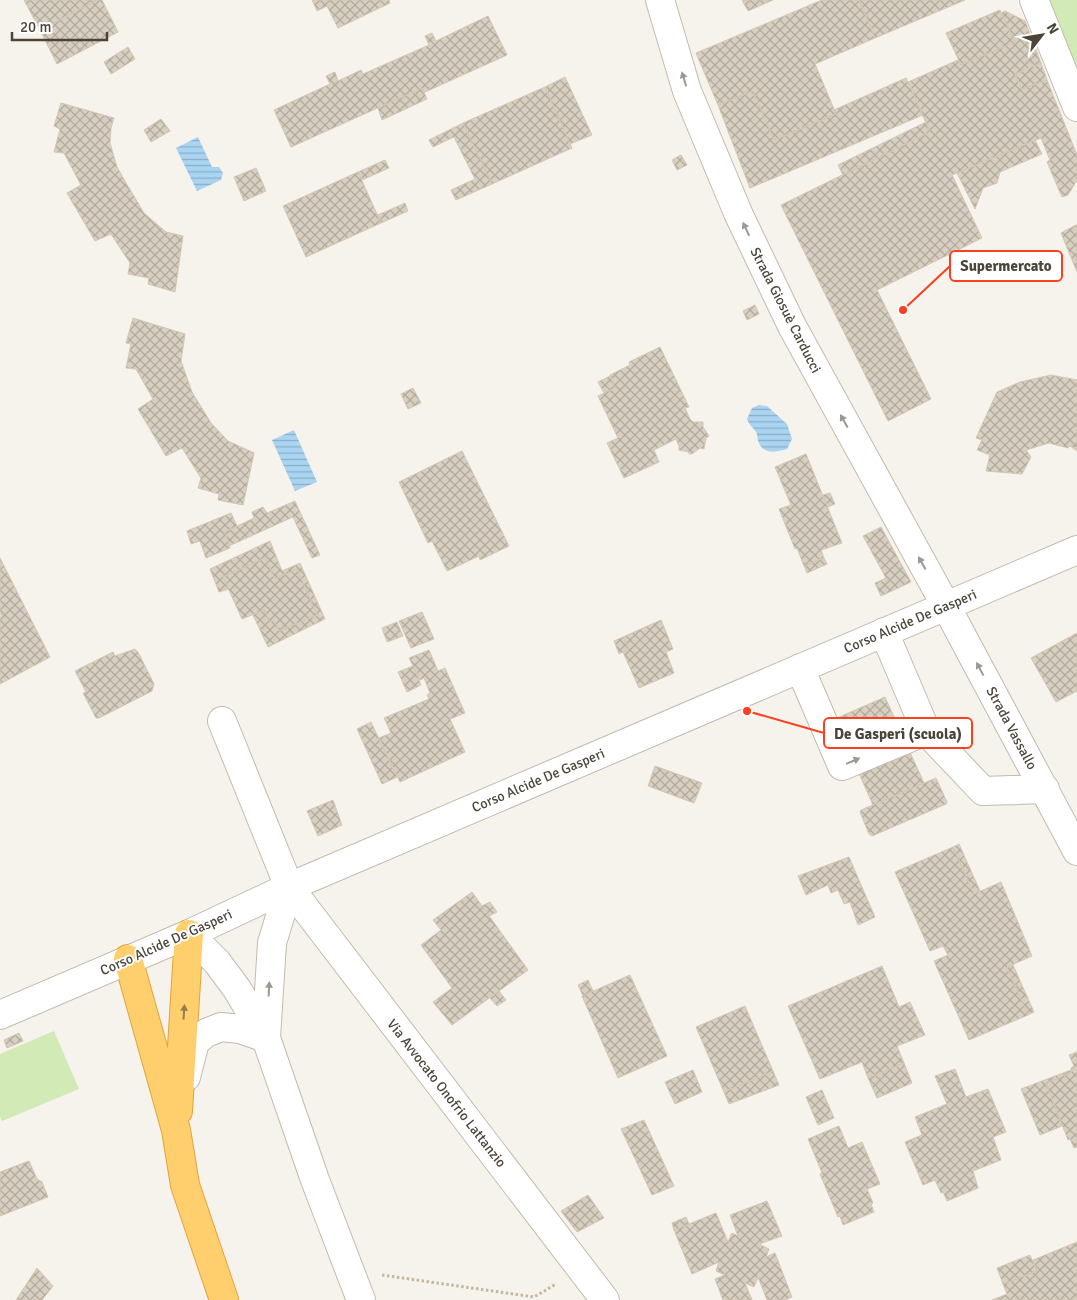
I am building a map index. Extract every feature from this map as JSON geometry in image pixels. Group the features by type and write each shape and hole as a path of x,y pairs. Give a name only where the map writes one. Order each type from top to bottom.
{"highway":[{"path":"176,1130 189,934"},
{"path":"128,959 176,1130 186,1185 224,1300"}],"street":[{"name":"Strada Giosuè Carducci","path":"660,0 687,91 742,222 792,326 946,606"},
{"path":"1034,0 1077,107"},
{"name":"Corso Alcide De Gasperi","path":"0,1015 189,934 289,887 1077,550"},
{"name":"Strada Vassallo","path":"946,606 1077,851"},
{"path":"884,632 926,731 983,791 1045,790"},
{"path":"800,668 842,766 926,731"},
{"name":"Via Avvocato Onofrio Lattanzio","path":"222,721 289,887 605,1300"},
{"path":"266,1038 272,943 289,887"},
{"path":"189,934 217,962 237,989 266,1038 315,1180 361,1300"},
{"path":"176,1130 189,1060 195,1042 206,1033 221,1027 240,1029 266,1038"}],"path":[{"path":"348,1269 534,1297 582,1269"}],"green space":[{"path":"1047,0 1077,0 1077,73"},
{"path":"54,1031 79,1089 2,1121 0,1117 0,1054"}],"water":[{"path":"198,137 212,167 219,167 223,173 221,180 197,191 176,148"},
{"path":"759,405 767,406 787,424 792,439 787,449 771,452 761,447 758,442 757,433 747,419 752,408"},
{"path":"294,430 317,482 295,491 272,440"}],"building":[{"path":"24,0 97,0 40,30"},
{"path":"97,0 102,0 118,32 57,64 40,30"},
{"path":"312,0 389,0 390,3 338,28 327,6 317,11"},
{"path":"742,0 773,0 748,11"},
{"path":"822,0 859,0 875,38 815,64 836,114 774,140 753,91 718,105 696,53"},
{"path":"859,0 965,0 875,38"},
{"path":"1000,10 1015,42 961,65 946,33"},
{"path":"1005,11 1025,21 1041,63 1015,74 1022,89 1047,80 1077,155 1077,180 1068,195 1062,197 1047,162 1050,160 1041,138 952,175 982,238 877,290 931,399 888,421 781,205 930,132 908,82 958,60 961,65 1015,42 1001,13"},
{"path":"488,16 507,55 423,93 422,88 291,147 274,110 330,84 326,76 335,72 338,81 361,70 363,74 429,45 425,36 432,33 436,41"},
{"path":"128,47 135,59 111,74 104,62"},
{"path":"1041,63 1047,80 1022,89 1015,74"},
{"path":"565,77 592,135 570,144 545,87"},
{"path":"906,78 923,115 750,188 718,105 753,91 774,140 836,114 834,110"},
{"path":"545,87 572,148 492,184 463,123"},
{"path":"422,88 427,99 382,120 378,108"},
{"path":"61,103 114,118 110,143 117,167 126,183 144,213 166,232 183,236 175,292 148,284 149,278 128,274 130,263 111,234 95,241 67,193 81,185 64,153 54,152 60,129 54,126"},
{"path":"161,119 170,131 151,142 144,130"},
{"path":"926,122 930,132 843,175 838,165"},
{"path":"463,123 492,184 456,200 451,190 475,179 454,137 433,147 429,140"},
{"path":"1035,140 1042,154 1000,172 997,183 983,188 975,209 957,173"},
{"path":"681,155 687,165 677,170 672,160"},
{"path":"385,160 389,168 362,180 358,172"},
{"path":"256,168 266,191 244,201 234,177"},
{"path":"358,172 381,223 306,257 283,206"},
{"path":"405,203 408,211 381,223 378,215"},
{"path":"1077,225 1077,272 1061,233"},
{"path":"755,305 759,314 747,320 743,311"},
{"path":"133,318 185,334 181,361 192,392 211,423 228,441 254,453 243,505 218,500 219,494 198,488 201,478 182,448 166,456 138,409 153,399 136,369 126,368 131,344 126,343"},
{"path":"660,347 689,407 685,408 690,419 693,422 703,422 703,427 709,436 706,438 704,449 700,448 692,454 679,450 676,439 654,450 659,462 624,478 607,443 618,438 598,396 615,388 610,375 630,365 629,362"},
{"path":"1051,375 1077,380 1077,451 1070,446 1068,448 1049,443 1026,450 1031,457 1022,474 986,471 990,455 977,450 982,440 976,438 997,392 1020,382"},
{"path":"610,376 615,388 604,393 598,382"},
{"path":"413,388 421,403 408,409 401,394"},
{"path":"462,451 509,546 480,560 479,556 447,571 432,541 428,543 399,482"},
{"path":"806,454 842,543 821,550 824,558 804,566 779,509 791,505 775,467"},
{"path":"830,493 835,504 828,507 823,495"},
{"path":"295,501 320,555 312,558 293,517 229,546 225,532 254,518 252,512 263,507 267,513"},
{"path":"231,513 237,526 225,532 230,548 206,558 200,541 191,544 187,531"},
{"path":"881,527 911,582 881,596 875,583 886,578 863,536"},
{"path":"270,541 282,571 300,563 325,619 268,647 253,615 264,610 270,622 274,620 279,631 317,615 297,569 275,579 265,558 223,577 229,589 219,592 210,569"},
{"path":"0,558 50,657 0,684 0,617 2,617 0,613"},
{"path":"265,558 275,579 297,569 317,615 279,631 274,620 270,622 264,610 242,619 223,577"},
{"path":"824,558 827,564 807,573 804,566"},
{"path":"422,612 434,639 411,648 399,621"},
{"path":"661,620 673,649 666,652 674,673 639,688 623,652 629,649 623,637"},
{"path":"397,622 403,636 387,642 382,628"},
{"path":"1077,633 1077,691 1056,702 1031,658"},
{"path":"623,637 629,649 619,654 614,641"},
{"path":"135,649 154,684 152,691 96,718 83,693 86,692 75,671 113,652 115,656"},
{"path":"429,650 438,671 445,668 465,713 450,719 465,752 400,782 379,738 391,733 384,718 429,699 427,695 430,693 424,678 420,680 409,658"},
{"path":"413,666 421,685 407,692 398,672"},
{"path":"885,697 924,783 873,805 836,722 837,718"},
{"path":"371,722 397,777 382,784 357,729"},
{"path":"655,766 702,783 694,803 648,786"},
{"path":"936,778 947,802 946,804 872,836 869,834 860,812 861,810"},
{"path":"333,800 342,825 318,836 307,811"},
{"path":"959,844 980,891 974,894 953,847"},
{"path":"953,847 974,894 1001,882 1032,956 1007,967 1028,1015 969,1040 934,961 948,955 943,946 930,951 895,872"},
{"path":"849,857 875,917 858,925 850,902 844,904 838,890 831,893 828,885 806,895 798,876"},
{"path":"472,892 528,970 452,1025 433,1002 452,988 421,945 441,930 433,920"},
{"path":"490,902 497,912 489,916 482,906"},
{"path":"1013,965 1034,1012 1028,1015 1007,967"},
{"path":"882,966 899,1007 910,1002 925,1035 897,1046 904,1063 868,1078 862,1062 820,1079 788,1006"},
{"path":"630,975 667,1056 618,1078 582,996"},
{"path":"588,980 593,991 583,996 578,985"},
{"path":"499,991 506,1000 497,1006 490,998"},
{"path":"745,1006 773,1071 724,1092 696,1027"},
{"path":"19,1033 23,1041 7,1048 4,1040"},
{"path":"1077,1052 1077,1147 1074,1148 1070,1139 1068,1140 1046,1083 1072,1072 1071,1068 1074,1066 1069,1055"},
{"path":"904,1063 912,1083 877,1098 868,1078"},
{"path":"955,1069 966,1097 988,1089 1006,1132 993,1137 1001,1160 973,1171 978,1188 947,1201 935,1180 923,1185 905,1142 922,1135 915,1117 947,1104 935,1076"},
{"path":"693,1070 702,1092 675,1104 665,1082"},
{"path":"1071,1070 1072,1072 1046,1083 1062,1126 1040,1135 1021,1089"},
{"path":"773,1071 779,1085 729,1104 724,1092"},
{"path":"822,1090 834,1118 818,1125 806,1097"},
{"path":"644,1120 674,1186 652,1195 621,1129"},
{"path":"839,1126 848,1148 862,1142 880,1184 867,1189 873,1203 871,1204 874,1212 843,1225 820,1174 822,1173 808,1139"},
{"path":"29,1161 37,1179 42,1182 48,1197 0,1216 0,1172"},
{"path":"588,1195 604,1218 577,1232 561,1211"},
{"path":"767,1201 782,1236 759,1244 769,1249 766,1257 775,1253 792,1297 785,1300 767,1300 758,1277 754,1287 745,1283 752,1300 723,1300 715,1279 725,1275 716,1271 719,1262 692,1274 674,1230 716,1213 728,1242 732,1233 738,1236 730,1215"},
{"path":"686,1217 689,1224 674,1230 672,1223"},
{"path":"1077,1242 1077,1300 992,1300 1007,1294 1003,1284 1037,1271 1033,1260"},
{"path":"1030,1255 1037,1271 1003,1284 997,1268"},
{"path":"37,1268 53,1286 42,1300 16,1300"}],"place":[{"name":"Supermercato","path":"903,310"},
{"name":"De Gasperi (scuola)","path":"747,711"}]}
